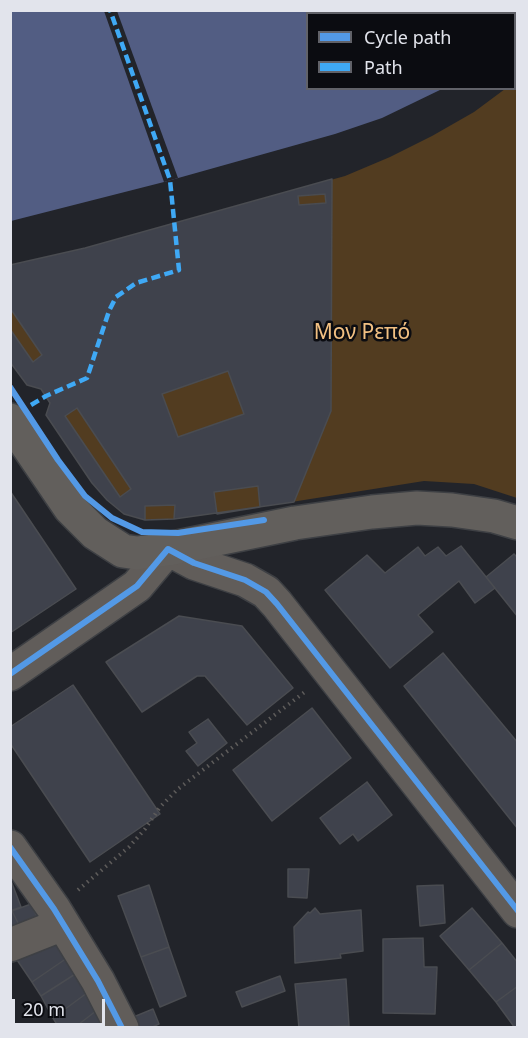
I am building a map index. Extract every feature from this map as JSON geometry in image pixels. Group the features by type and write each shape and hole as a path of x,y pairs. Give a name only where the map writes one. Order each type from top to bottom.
{"main road":[{"path":"10,420 63,499 81,521 123,551 137,553 168,549 306,521 417,508 494,516 518,523"}],"street":[{"path":"10,674 137,586 168,549 194,563 245,580 266,592 518,911"},
{"path":"10,847 98,981 122,1028"},
{"path":"10,945 58,917"}],"path":[{"path":"58,917 98,874 129,847 160,807 178,789 331,673"}],"green space":[{"name":"Μον Ρεπό","path":"517,79 517,498 474,484 424,481 241,510 174,519 145,520 124,514 107,500 92,483 46,415 50,402 41,389 27,385 11,361 10,265 85,248 345,176 432,136 474,112 504,90 516,90"}],"water":[{"path":"517,10 518,20 516,21 516,12 306,12 306,90 440,90 382,118 335,134 164,182 11,221 10,11"}],"pier":[{"path":"104,11 117,11 178,178 164,182"}],"building":[{"path":"332,179 331,411 294,502 174,519 145,520 124,514 92,483 46,415 50,403 41,389 27,385 10,362 10,265 85,248"},
{"path":"325,194 326,203 299,205 298,196"},
{"path":"10,308 42,355 33,362 10,329"},
{"path":"228,371 244,414 178,437 162,394"},
{"path":"77,408 131,489 120,497 65,416"},
{"path":"258,486 260,507 217,514 214,492"},
{"path":"10,491 76,589 10,633"},
{"path":"175,505 174,519 145,520 145,506"},
{"path":"461,546 495,588 475,603 459,581 418,615 433,632 390,668 325,590 367,555 385,573 418,547 425,556 438,547 446,556"},
{"path":"514,554 518,558 518,617 486,577"},
{"path":"179,616 242,626 293,688 247,725 205,676 197,676 142,712 106,662"},
{"path":"443,653 518,743 518,829 404,686"},
{"path":"73,685 160,814 90,862 10,743 10,727"},
{"path":"312,708 351,758 272,821 233,770"},
{"path":"208,719 227,743 198,766 186,751 197,743 189,732"},
{"path":"367,782 392,815 358,841 353,834 340,844 320,818"},
{"path":"288,869 309,869 307,898 288,897"},
{"path":"10,878 21,907 10,911"},
{"path":"149,885 169,947 141,957 118,896"},
{"path":"443,885 445,923 420,926 417,886"},
{"path":"31,904 38,919 20,927 12,911"},
{"path":"315,908 320,914 361,910 363,951 340,954 341,958 295,963 294,927"},
{"path":"472,908 502,943 469,970 440,936"},
{"path":"10,911 23,933 10,938"},
{"path":"57,934 70,956 32,982 13,954"},
{"path":"423,938 424,967 437,967 435,1014 383,1013 383,939"},
{"path":"502,943 518,963 518,986 496,1002 469,970"},
{"path":"169,947 186,996 160,1007 141,957"},
{"path":"70,956 80,971 41,996 32,982"},
{"path":"80,971 91,990 53,1018 41,996"},
{"path":"280,976 285,991 242,1007 236,992"},
{"path":"346,979 349,1026 299,1028 295,984"},
{"path":"518,986 518,1028 515,1028 496,1002"},
{"path":"91,990 101,1007 74,1028 59,1028 53,1018"},
{"path":"101,1007 114,1028 74,1028"},
{"path":"153,1009 159,1024 150,1028 130,1028 126,1020"}],"marked path":[{"path":"31,405 87,378 109,311 116,297 136,283 179,270 170,180 110,10"}],"cycle path":[{"path":"10,387 58,460 85,496 112,518 142,532 178,533 264,520"},
{"path":"10,674 137,586 168,549 194,563 245,580 266,592 277,604 518,911"},
{"path":"10,847 54,909 98,981 122,1028"}]}
